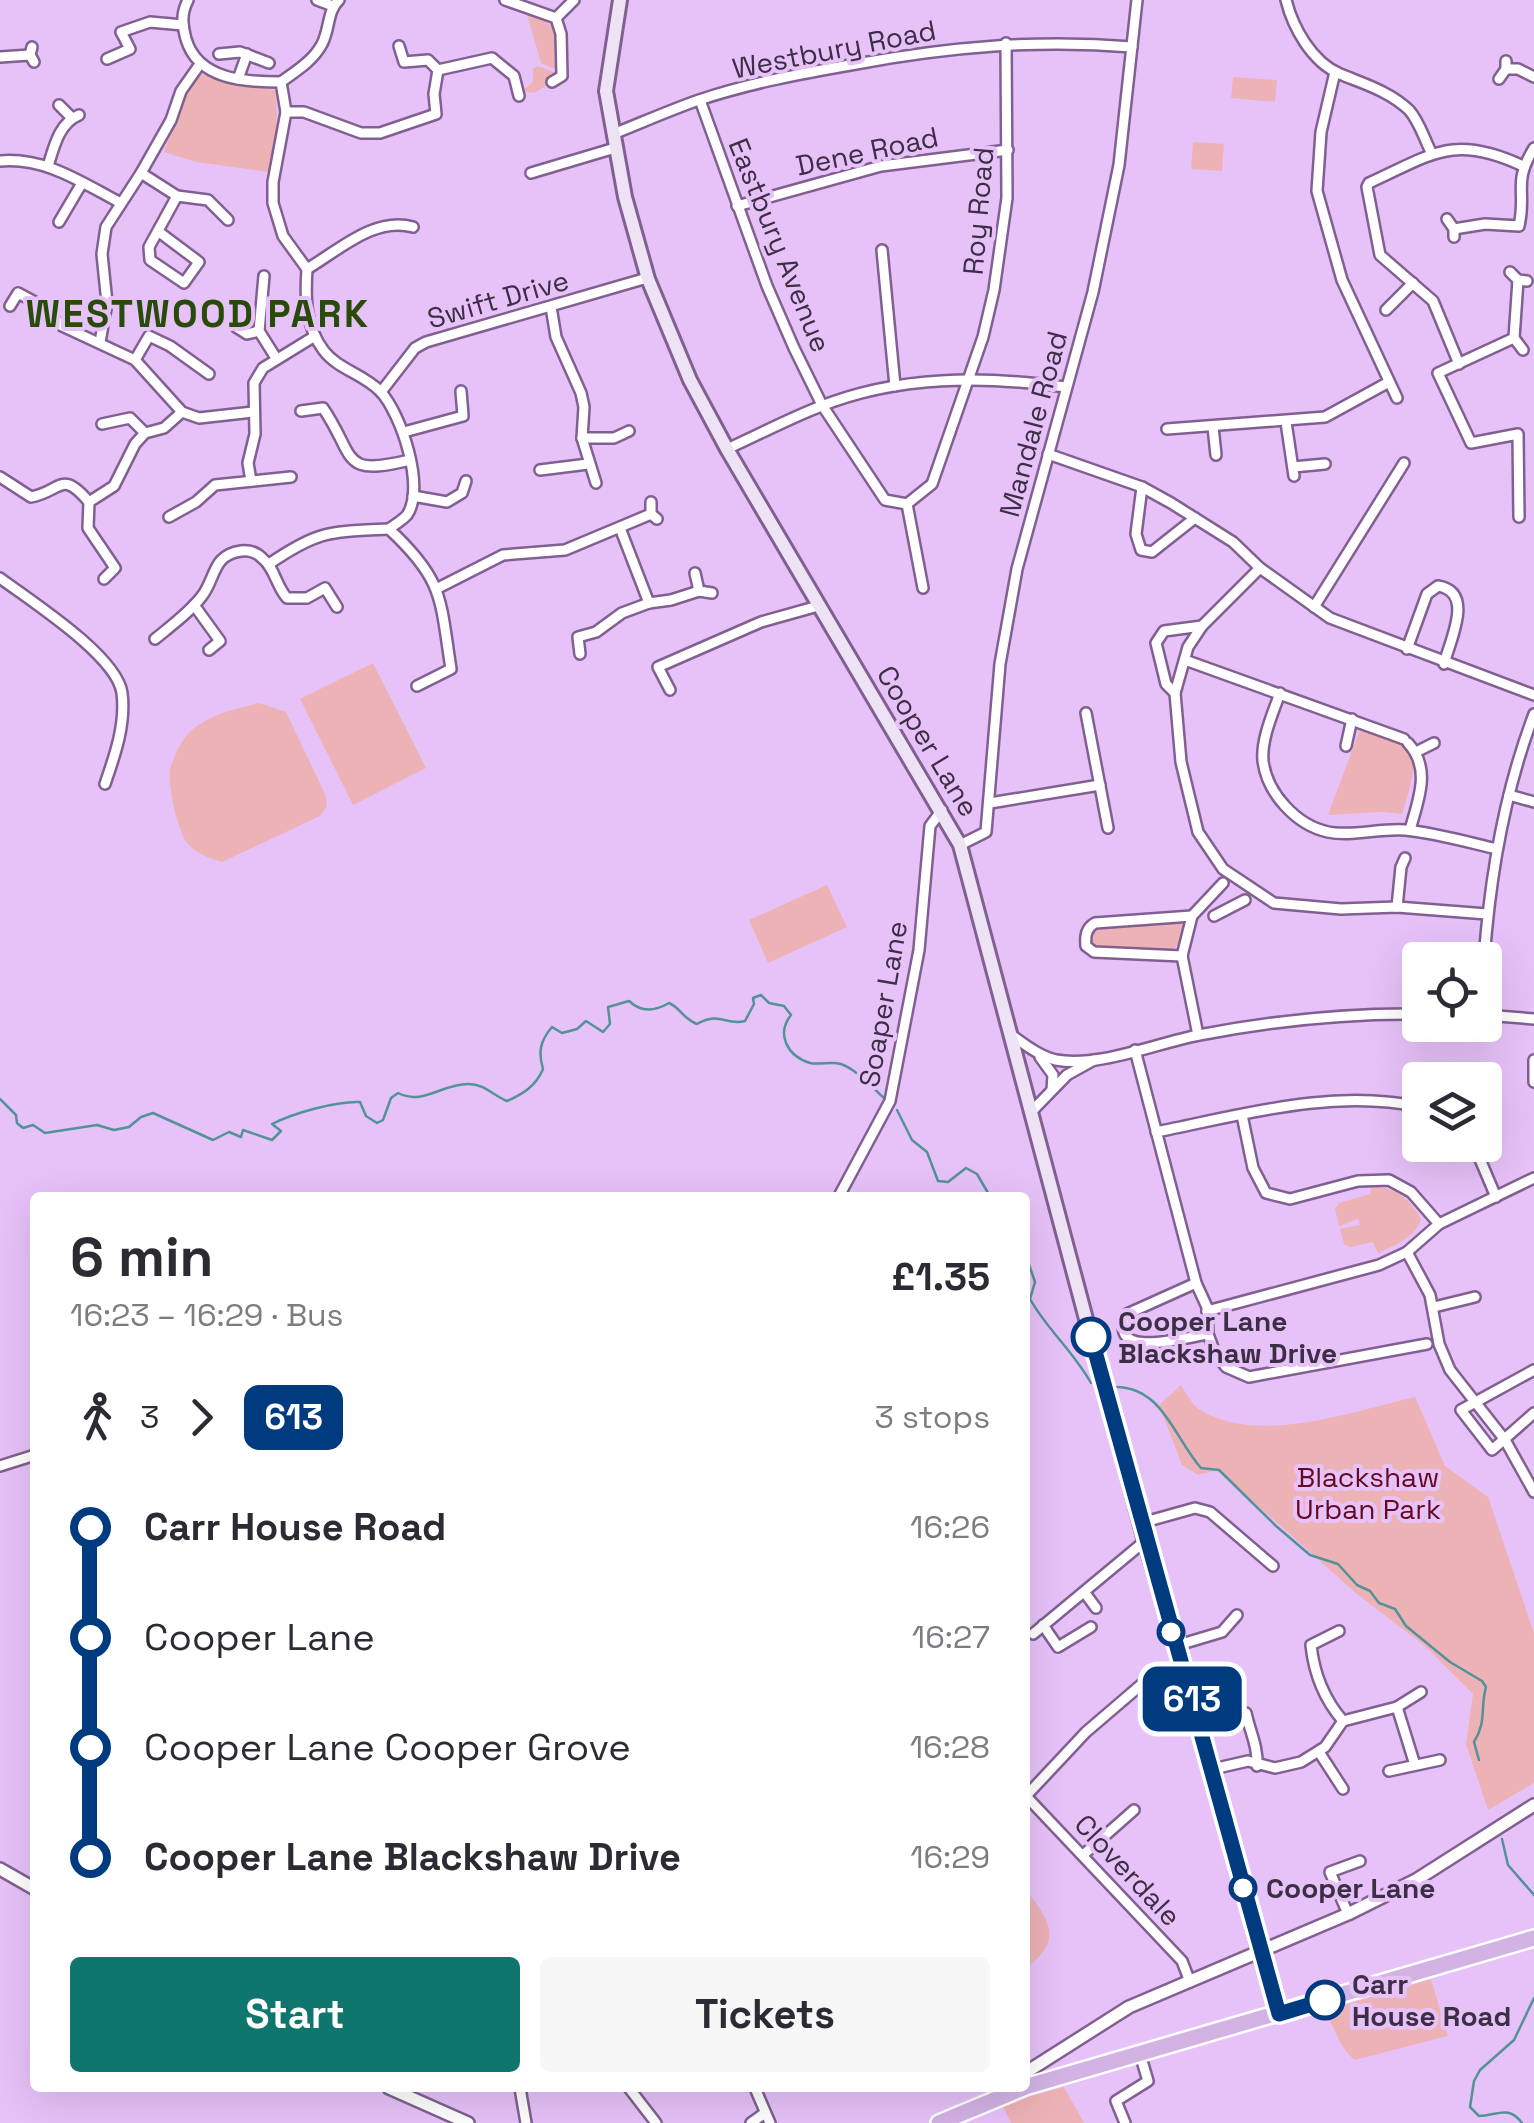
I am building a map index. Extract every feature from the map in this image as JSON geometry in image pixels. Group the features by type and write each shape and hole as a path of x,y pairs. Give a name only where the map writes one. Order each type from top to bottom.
{"highway":[{"path":"1030,2085 1534,1938"},
{"path":"939,2123 1009,2092"}],"main road":[{"name":"Cooper Lane","path":"620,0 606,91 613,142 648,278 690,380 727,449 960,845 1145,1541 1213,1769 1279,2014"}],"street":[{"path":"188,0 183,25 188,46 200,64 238,79 281,82 320,48 336,3 317,0"},
{"path":"506,0 556,18 562,34 562,79"},
{"path":"556,18 574,0"},
{"name":"Mandale Road","path":"960,845 986,832 1000,664 1017,569 1092,292 1119,164 1138,0"},
{"path":"1286,0 1301,37 1335,72 1392,96 1412,114 1431,152"},
{"path":"121,32 150,22 183,25"},
{"path":"107,58 130,49 121,32 110,27"},
{"name":"Westbury Road","path":"532,173 613,142 700,100 799,74 957,47 1006,43 1072,42 1132,48"},
{"name":"Roy Road","path":"907,504 932,484 983,337 994,290 1007,198 1006,43"},
{"path":"399,46 401,65 428,60 438,70"},
{"path":"219,54 246,54 270,64"},
{"path":"238,79 246,54"},
{"path":"0,57 32,55"},
{"path":"438,70 492,58 514,76 519,96"},
{"path":"100,342 107,303 102,241 119,202 142,173 172,120 181,91 200,64"},
{"path":"1499,79 1506,65 1534,77"},
{"path":"286,112 304,112 361,133 380,133 436,114 438,70"},
{"path":"1335,72 1321,132 1317,191 1342,280 1397,398"},
{"path":"268,564 323,533 389,530 407,515 414,496 404,432 394,409 364,377 334,362 315,336 304,300 307,269 284,236 274,205 273,182 286,112 281,82"},
{"name":"Eastbury Avenue","path":"700,100 767,286 822,405 886,500 907,504"},
{"path":"48,166 55,142 75,116 59,105"},
{"path":"1448,220 1454,233 1485,224 1519,226 1522,166 1534,148"},
{"path":"1459,364 1432,301 1380,255 1368,182 1431,152 1462,149 1492,153 1522,166"},
{"name":"Dene Road","path":"737,206 812,182 881,166 1008,150"},
{"path":"0,161 23,160 48,166 119,202"},
{"path":"142,173 177,196 208,200 228,220"},
{"path":"59,222 82,182"},
{"path":"159,232 199,262 184,282 150,260 148,247 177,196"},
{"path":"307,269 399,218 413,227"},
{"path":"882,250 895,386"},
{"path":"264,276 259,331 276,358"},
{"name":"Swift Drive","path":"381,392 415,348 426,342 648,278"},
{"path":"1518,278 1514,338 1523,350"},
{"path":"1386,310 1412,283"},
{"path":"10,306 18,292 44,307 62,326 135,360 182,412 199,418 253,412"},
{"path":"551,307 556,337 584,407 582,438 596,482"},
{"path":"236,327 247,334 259,331"},
{"path":"135,360 149,336 209,374"},
{"path":"250,481 248,462 255,434 254,384 263,368 315,336"},
{"path":"1514,338 1438,373 1471,443 1518,434 1519,517"},
{"path":"727,449 822,405 895,386 967,378 1066,387"},
{"path":"1167,429 1286,422 1332,415 1389,382"},
{"path":"404,432 468,417 461,391"},
{"path":"301,411 322,408 338,430 348,454 361,466 375,468 410,460"},
{"path":"88,502 114,486 135,444 146,433 164,428 182,412"},
{"path":"102,424 130,418 146,433"},
{"path":"1286,422 1293,471 1325,464"},
{"path":"1214,426 1216,455"},
{"path":"582,438 614,438 629,432"},
{"path":"1048,454 1142,487 1233,542 1260,568 1330,618 1534,696"},
{"path":"1314,607 1404,463"},
{"path":"540,470 588,464"},
{"path":"0,477 32,496 42,495 58,484 75,486 88,502 88,528 119,570 104,579"},
{"path":"169,517 196,502 215,485 292,477"},
{"path":"414,496 447,502 462,492 466,481"},
{"path":"1142,487 1136,534 1142,550 1152,552 1195,518"},
{"path":"438,588 503,555 565,550 654,517 651,502"},
{"path":"907,504 924,588"},
{"path":"620,528 649,603"},
{"path":"389,530 420,560 438,588 456,670 417,686"},
{"path":"156,639 205,594 216,563 226,555 249,550 268,564 287,598 307,598 326,588 337,607"},
{"path":"1260,568 1202,626 1188,647 1175,693 1181,762 1198,832 1224,870 1274,903 1487,914"},
{"path":"695,573 699,590"},
{"path":"0,578 99,654 122,690 119,744 106,784"},
{"path":"1406,649 1427,594 1438,586 1447,587 1459,608 1444,664"},
{"path":"580,654 578,638 596,632 622,613 699,590 712,593"},
{"path":"194,605 220,641 208,650"},
{"path":"670,690 654,669 762,622 818,606"},
{"path":"1175,693 1166,684 1156,644 1164,630 1202,626"},
{"path":"1184,660 1406,741 1422,762 1422,790 1410,830"},
{"path":"1280,693 1263,760 1275,794 1303,823 1330,832 1410,830 1497,848"},
{"path":"1086,713 1108,828"},
{"path":"1485,942 1497,848 1534,714"},
{"path":"1346,746 1352,719"},
{"path":"1416,752 1434,743"},
{"path":"990,803 1100,785"},
{"path":"1510,795 1534,802"},
{"name":"Soaper Lane","path":"841,1192 890,1101 919,950 930,826 942,810"},
{"path":"1397,908 1400,867 1405,858"},
{"path":"1198,1035 1182,956 1192,916 1220,886 1229,908"},
{"path":"1214,916 1245,900"},
{"path":"1182,956 1094,952 1086,946 1087,930 1094,923 1110,920 1192,916"},
{"path":"1010,1034 1054,1060 1096,1058 1198,1035 1303,1018 1402,1015"},
{"path":"1502,1016 1534,1019"},
{"path":"1135,1050 1196,1283 1207,1311 1208,1334 1226,1367 1249,1377 1426,1344"},
{"path":"1034,1051 1052,1075 1052,1090"},
{"path":"1031,1112 1067,1076 1096,1058"},
{"path":"1534,1060 1534,1082"},
{"path":"1156,1132 1321,1102 1402,1103"},
{"path":"1242,1115 1253,1168 1266,1193 1290,1199 1358,1181 1388,1180 1411,1192 1439,1224"},
{"path":"1481,1162 1496,1197"},
{"path":"1207,1311 1380,1265 1407,1252 1439,1224 1534,1178"},
{"path":"1407,1252 1434,1306 1438,1344 1450,1370 1505,1440 1534,1492"},
{"path":"1196,1283 1127,1314 1123,1327 1127,1338 1137,1344 1208,1334"},
{"path":"1434,1306 1475,1297"},
{"path":"1534,1370 1461,1410 1492,1450 1534,1413"},
{"path":"0,1466 30,1457"},
{"path":"1141,1522 1195,1508 1210,1512 1273,1566"},
{"path":"1033,1634 1145,1541"},
{"path":"1085,1592 1096,1608"},
{"path":"1175,1646 1222,1632 1236,1615"},
{"path":"1044,1625 1058,1647 1091,1627"},
{"path":"1340,1631 1311,1644 1312,1662 1327,1702 1343,1721"},
{"path":"1030,1791 1086,1732 1149,1678 1183,1670"},
{"path":"1213,1769 1248,1761 1275,1768 1301,1762 1319,1752 1343,1721 1396,1707 1421,1692"},
{"path":"1396,1707 1416,1765"},
{"path":"1246,1713 1250,1734 1258,1747 1258,1766"},
{"path":"1319,1752 1342,1789"},
{"path":"1389,1771 1440,1760"},
{"name":"Cloverdale","path":"1030,1799 1182,1961 1190,1982"},
{"path":"1030,2070 1128,2006 1348,1914 1416,1880 1534,1806"},
{"path":"1083,1855 1134,1810"},
{"path":"1348,1914 1330,1872 1360,1861"},
{"path":"0,1869 30,1886"},
{"path":"1125,2123 1116,2101 1148,2081 1140,2054"},
{"path":"411,2092 468,2123"},
{"path":"521,2092 526,2123"},
{"path":"631,2092 656,2123"},
{"path":"751,2123 768,2118 756,2092"}],"green space":[{"path":"526,11 554,29 556,70 541,63"},
{"path":"537,66 554,72 548,77 549,84 534,93 522,91 533,82 533,69"},
{"path":"202,74 240,86 276,90 277,134 268,172 196,162 164,152 184,97"},
{"path":"1233,77 1277,80 1275,102 1231,98"},
{"path":"1193,142 1224,144 1222,171 1191,169"},
{"path":"373,663 426,768 353,805 300,699"},
{"path":"259,703 286,712 326,796 327,806 320,816 222,862 199,853 184,838 174,808 170,769 179,747 193,729 233,709"},
{"path":"1361,727 1397,742 1412,757 1412,779 1402,814 1328,815"},
{"path":"827,885 847,927 768,963 749,920"},
{"path":"1179,921 1184,926 1183,939 1172,951 1098,948 1088,939 1093,927"},
{"path":"1372,1186 1401,1196 1421,1219 1409,1236 1378,1253 1373,1242 1350,1247 1344,1244 1340,1229 1360,1225 1358,1219 1339,1226 1335,1209 1339,1203 1370,1194"},
{"name":"Blackshaw Urban Park","path":"1181,1385 1200,1410 1250,1425 1306,1422 1415,1397 1445,1466 1488,1497 1534,1633 1534,1783 1488,1810 1466,1744 1473,1694 1425,1646 1357,1594 1218,1470 1198,1475 1182,1465 1159,1405"},
{"path":"1030,1896 1049,1930 1045,1949 1030,1964"},
{"path":"1431,1979 1448,2036 1355,2060 1349,2055 1324,2011"},
{"path":"1064,2087 1084,2123 1011,2123 1002,2104"}],"waterway":[{"path":"0,1099 23,1128 33,1125 45,1133 97,1125 114,1130 129,1127 153,1113 213,1140 229,1132 241,1137 243,1130 272,1140 281,1131 272,1124 339,1103 360,1102 366,1116 377,1123 383,1120 391,1098 398,1093 425,1096 469,1084 507,1101 537,1080 543,1069 541,1047 552,1027 562,1033 577,1029 586,1021 603,1032 610,1024 608,1007 629,1001 649,1009 669,1003 697,1024 712,1019 738,1022 745,1021 753,998 761,995 769,1003 784,1006 791,1015 784,1037 795,1055 810,1063 847,1066 885,1099"},
{"path":"897,1110 912,1140 927,1152 938,1181 948,1182 966,1168 977,1174 988,1192"},
{"path":"1030,1268 1035,1282 1030,1299"},
{"path":"1030,1299 1091,1383"},
{"path":"1112,1387 1129,1388 1155,1403 1201,1468 1219,1470 1310,1555 1338,1564 1379,1603 1395,1609 1406,1626 1450,1662 1482,1681 1486,1687 1482,1721 1474,1742 1479,1760"},
{"path":"1502,1839 1508,1865 1534,1895"},
{"path":"1522,2123 1503,2112 1479,2116 1470,2107 1480,2070 1514,2040 1534,1998"}],"bus line":[{"name":"613","path":"1091,1337 1279,2014 1325,2000"}],"place":[{"name":"Cooper Lane Blackshaw Drive","path":"1091,1337"},
{"name":"Cooper Lane","path":"1243,1888"},
{"name":"Carr House Road","path":"1325,2000"}],"district":[{"name":"WESTWOOD PARK","path":"198,314"}]}
